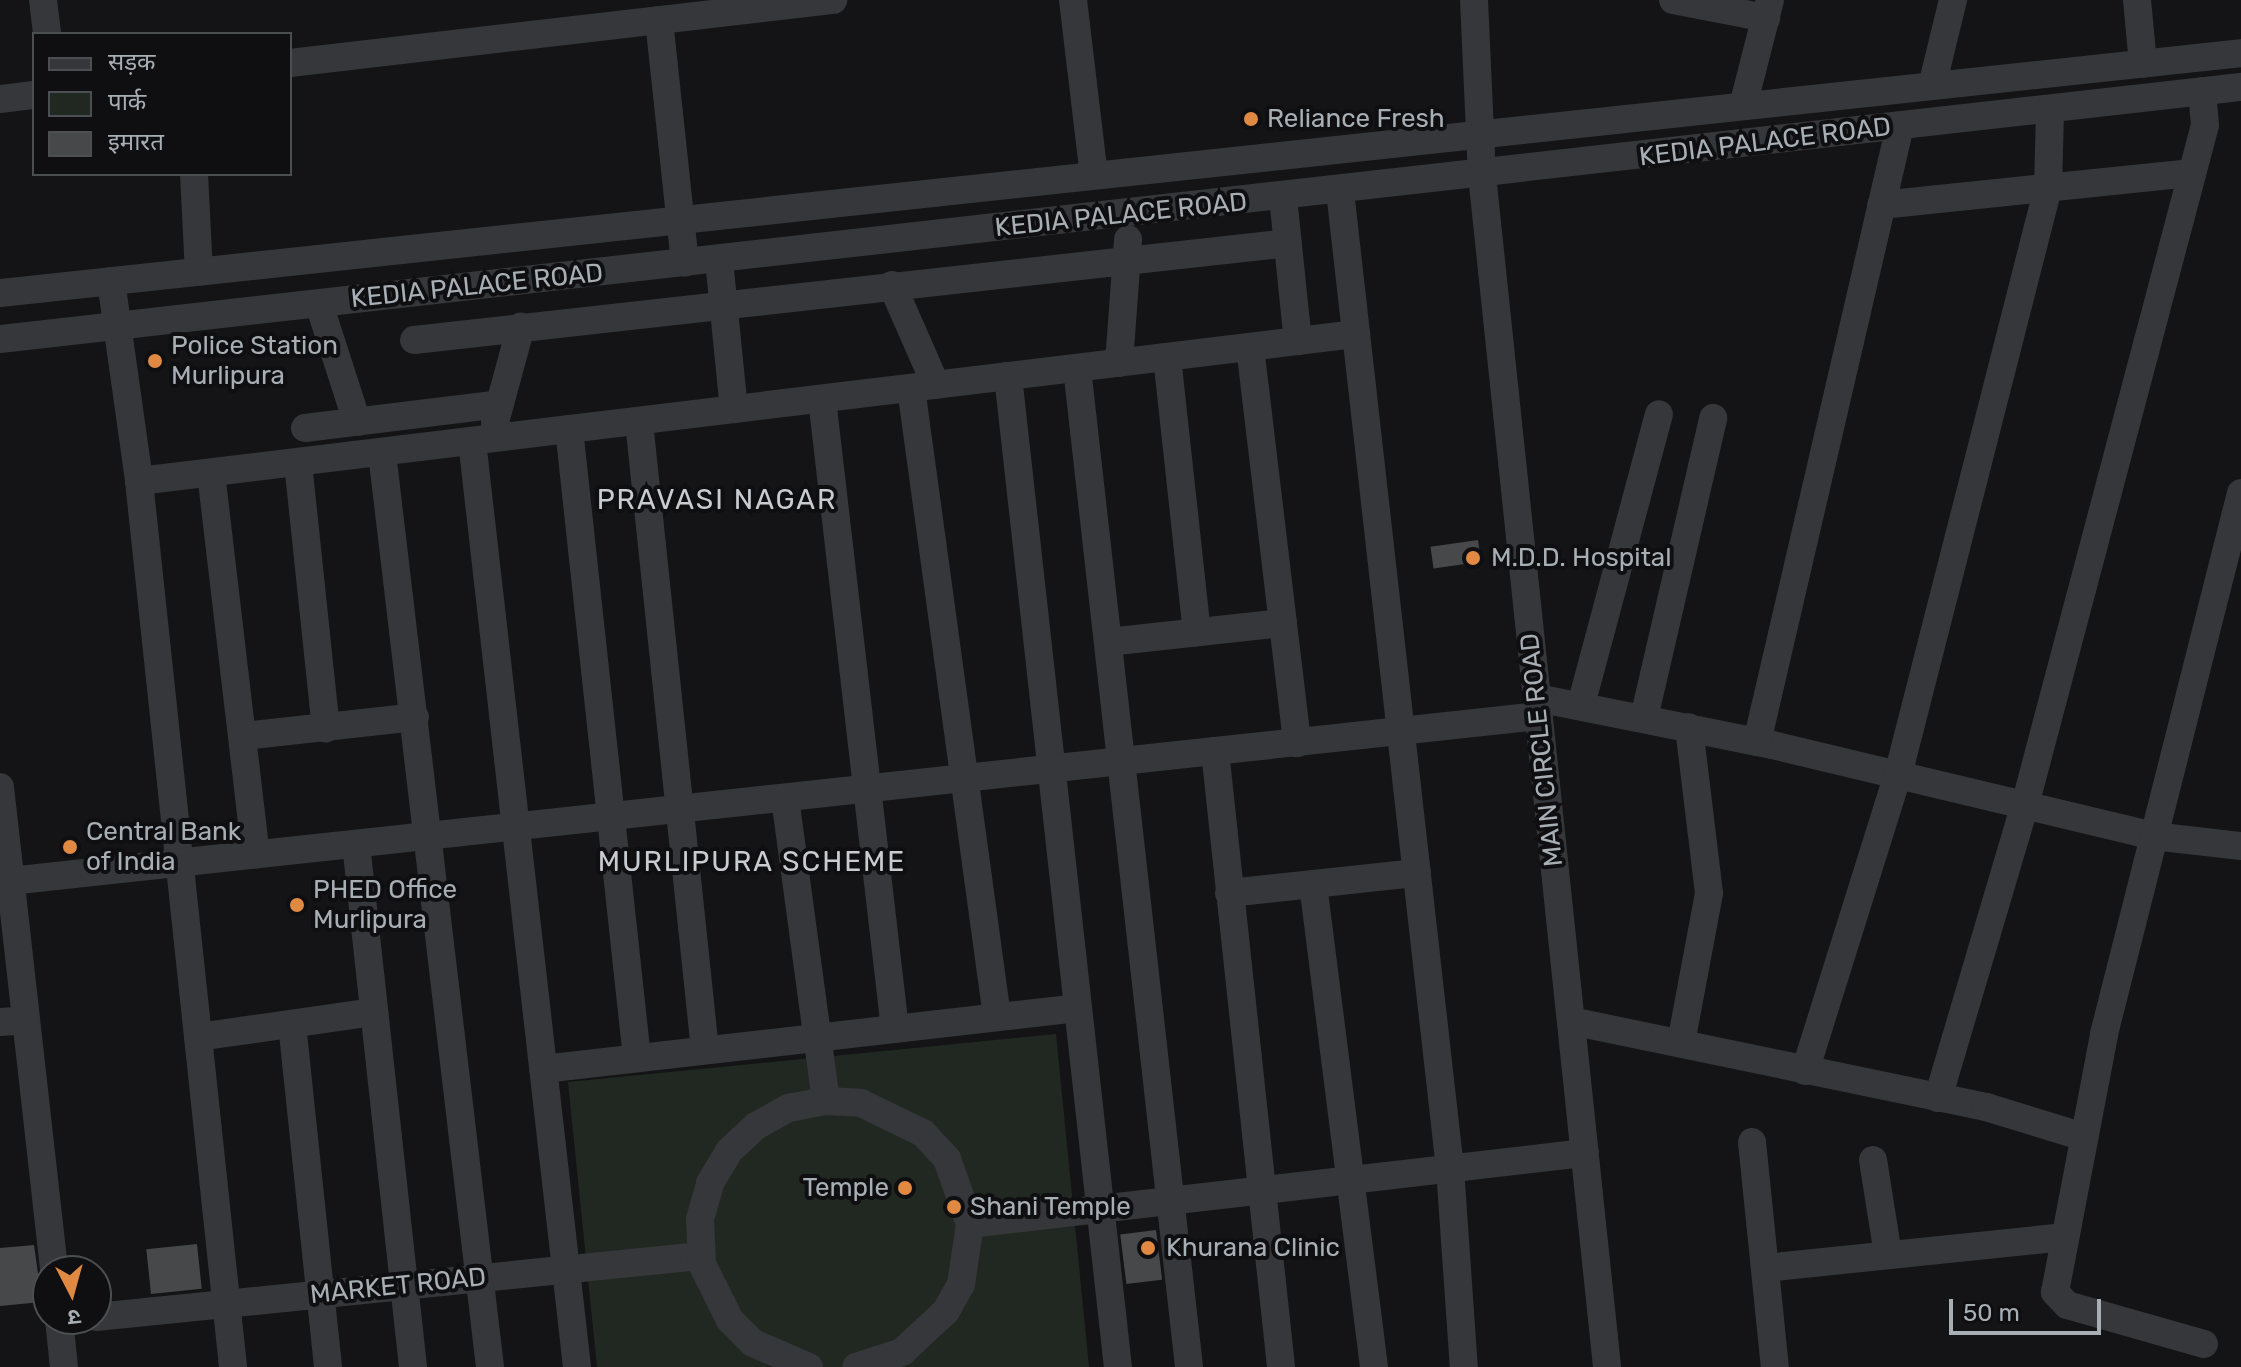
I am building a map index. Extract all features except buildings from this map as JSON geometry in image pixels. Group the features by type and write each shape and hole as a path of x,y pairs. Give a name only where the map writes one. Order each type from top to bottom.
{"street":[{"path":"43,0 47,32"},
{"path":"292,63 668,13 833,0"},
{"path":"1073,0 1094,175"},
{"name":"MAIN CIRCLE ROAD","path":"1474,0 1482,175 1607,1367"},
{"path":"1673,0 1768,9 1743,106"},
{"path":"1932,86 1953,0"},
{"path":"2137,0 2143,64"},
{"path":"668,13 685,263"},
{"name":"KEDIA PALACE ROAD","path":"0,293 2241,53"},
{"name":"KEDIA PALACE ROAD","path":"0,339 1340,191 2241,87"},
{"path":"1938,1098 2025,805 2205,125 2202,91"},
{"path":"0,99 32,95"},
{"path":"1805,1071 1898,775 2048,188 2050,110"},
{"path":"1757,742 1900,126"},
{"path":"1881,205 2192,173"},
{"path":"194,176 199,272"},
{"path":"1340,191 1450,1169 1464,1367"},
{"path":"1283,197 1298,341"},
{"path":"1119,363 1131,214"},
{"path":"414,340 1126,257 1288,243"},
{"path":"719,260 734,409"},
{"path":"535,280 531,324 500,404 481,440 516,827 577,1367"},
{"path":"111,281 139,481 233,1367"},
{"path":"892,285 923,386 964,778 997,1017"},
{"path":"319,304 357,422"},
{"path":"139,481 1356,334"},
{"path":"1250,347 1297,743"},
{"path":"1167,357 1197,632"},
{"path":"1077,368 1189,1367"},
{"path":"1008,376 1118,1367"},
{"path":"822,399 895,1029"},
{"path":"305,428 500,404"},
{"path":"1581,705 1659,414"},
{"path":"1644,718 1713,418"},
{"path":"639,422 705,1050"},
{"path":"569,429 637,1058"},
{"path":"382,453 415,717 426,836 482,1278 490,1367"},
{"path":"298,463 326,729"},
{"path":"211,473 256,854"},
{"path":"2204,1344 2067,1305 2055,1292 2084,1137 2153,836 2241,493"},
{"path":"1108,642 1283,623"},
{"path":"10,881 1400,732 1538,707 1581,705 1757,742 2153,836 2241,846"},
{"path":"244,736 415,717"},
{"path":"1681,1043 1709,893 1689,727"},
{"path":"1215,751 1258,1191 1281,1367"},
{"path":"0,787 10,881 13,1021 51,1255"},
{"path":"785,798 826,1101"},
{"path":"356,844 413,1367"},
{"path":"1229,893 1417,873"},
{"path":"1313,884 1346,1181 1374,1367"},
{"path":"543,1069 1078,1008"},
{"path":"198,1037 374,1012"},
{"path":"1571,1021 1938,1098 2084,1137"},
{"path":"292,1024 328,1367"},
{"path":"809,1367 753,1343 730,1320 713,1294 701,1256 703,1207 729,1151 756,1126 789,1108 826,1101 861,1103 923,1133 947,1159 970,1224 961,1284 946,1311 902,1352 856,1367"},
{"path":"1752,1142 1775,1367"},
{"path":"970,1224 1585,1153"},
{"path":"1873,1160 1888,1255"},
{"path":"1765,1268 2065,1237"},
{"name":"MARKET ROAD","path":"112,1315 701,1256"},
{"path":"64,1367 65,1335"}],"green space":[{"path":"1056,1034 1089,1367 597,1367 568,1082"}],"place":[{"name":"Reliance Fresh","path":"1251,119"},
{"name":"Police Station Murlipura","path":"155,361"},
{"name":"M.D.D. Hospital","path":"1473,558"},
{"name":"Central Bank of India","path":"70,847"},
{"name":"PHED Office Murlipura","path":"297,905"},
{"name":"Temple","path":"905,1188"},
{"name":"Shani Temple","path":"954,1207"},
{"name":"Khurana Clinic","path":"1148,1248"}],"district":[{"name":"PRAVASI NAGAR","path":"717,500"},
{"name":"MURLIPURA SCHEME","path":"752,862"}]}
